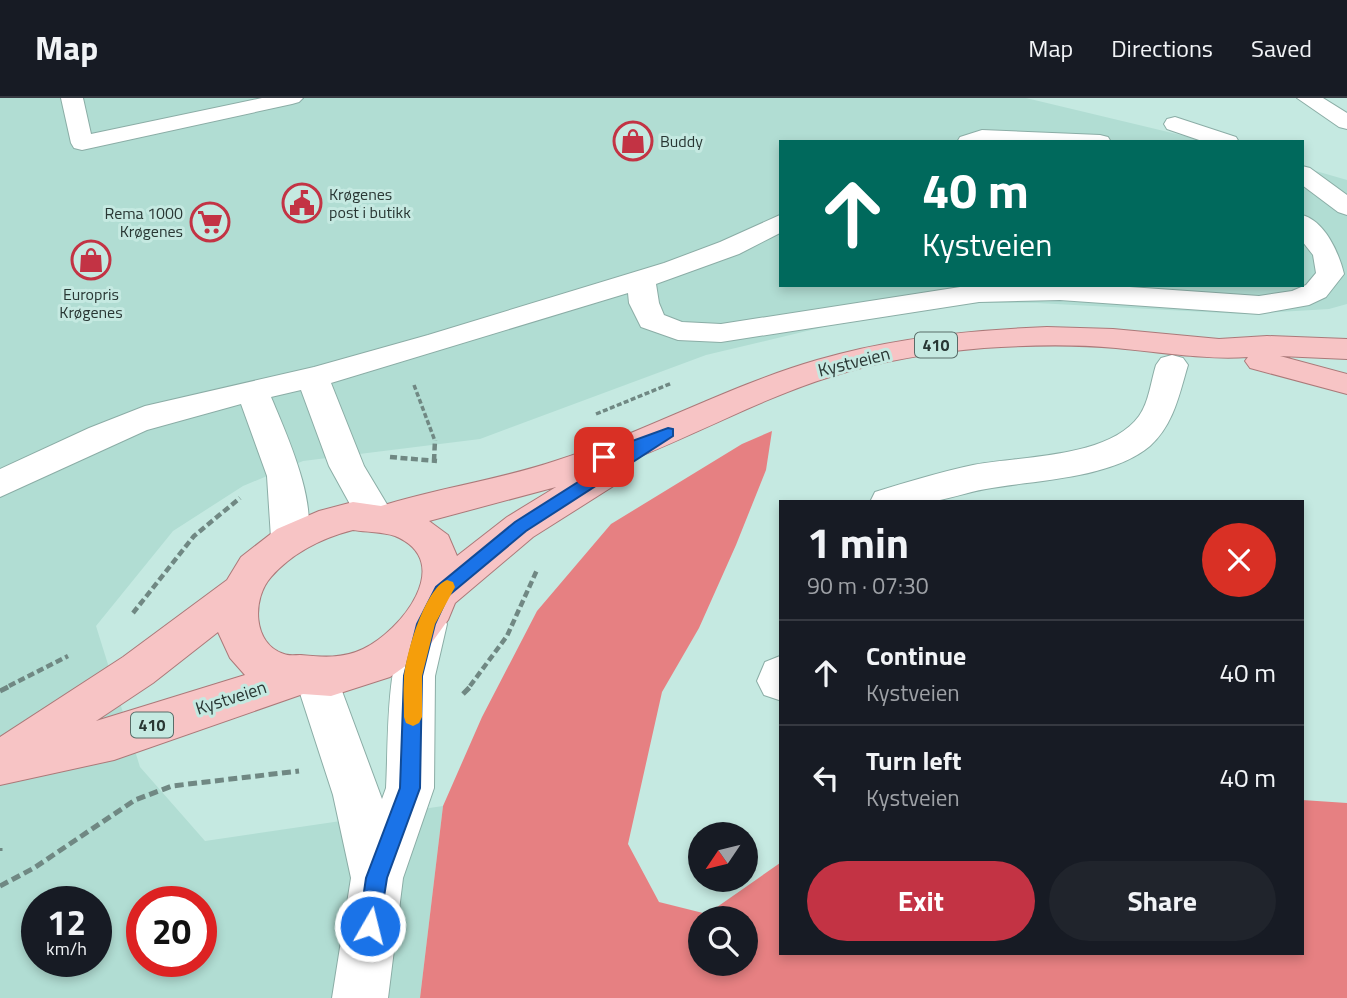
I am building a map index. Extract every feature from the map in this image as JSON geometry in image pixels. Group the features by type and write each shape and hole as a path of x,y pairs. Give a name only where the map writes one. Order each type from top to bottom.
{"main road":[{"name":"Kystveien","path":"381,517 561,473 668,433 773,386 827,367 931,345 1047,336 1113,338 1219,349 1347,384"},
{"name":"Kystveien","path":"1219,349 1267,346 1347,349"},
{"name":"Kystveien","path":"434,608 520,527 668,433"},
{"name":"410","path":"381,517 408,525 425,536 438,551 443,570 434,608 405,645 379,662 349,674 307,678 277,672 249,652 237,623 243,590 254,571 270,553 290,538 331,520 381,517"},
{"name":"Kystveien","path":"2,762 138,670 243,590"},
{"name":"Kystveien","path":"2,762 114,739 307,678"}],"street":[{"path":"72,98 82,143 292,98"},
{"path":"1308,98 1347,122"},
{"path":"1175,124 1222,140"},
{"path":"974,140 982,137 1053,140"},
{"path":"1304,175 1347,207"},
{"path":"0,484 135,422 402,353 641,279 741,243 779,224"},
{"path":"641,279 644,303 652,321 678,331 720,333 979,293 1060,291 1259,304 1299,299 1316,291 1330,274 1326,254 1304,226"},
{"path":"894,500 926,489 987,475 1090,458 1125,447 1151,424 1172,365"},
{"path":"313,377 356,491 381,517"},
{"path":"252,390 285,476 290,538"},
{"path":"360,998 377,878 410,788 413,676 434,608"},
{"path":"307,678 357,795 377,878"}],"path":[{"path":"402,353 436,443 433,461"},
{"path":"132,615 185,544 216,514 245,495"},
{"path":"461,696 501,649 517,620 539,566"},
{"path":"0,691 75,653"},
{"path":"0,886 44,862 135,800 172,786 302,771"}],"shaded area":[{"path":"0,98 1026,98 1202,140 779,140 779,287 1304,287 1304,168 1347,180 1347,304 1329,309 1243,314 1037,303 978,303 905,311 836,324 706,355 480,439 303,461 243,486 173,531 96,626 140,767 205,841 443,806 420,998 0,998"},
{"path":"772,431 766,470 736,545 699,628 662,692 628,844 659,902 688,909 688,976 758,976 758,906 718,906 738,892 758,892 758,878 779,864 779,955 1304,955 1304,800 1347,803 1347,998 420,998 443,806 482,717 537,611 611,524 742,444"}],"slow traffic":[{"path":"413,717 413,676 426,624 447,587"}],"place":[{"name":"Buddy","path":"633,141"},
{"name":"Krøgenes post i butikk","path":"302,203"},
{"name":"Rema 1000 Krøgenes","path":"210,222"},
{"name":"Europris Krøgenes","path":"91,260"}],"route":[{"path":"370,926 377,878 410,788 413,676 426,624 442,592 473,564 520,527 668,433 604,457"}]}
